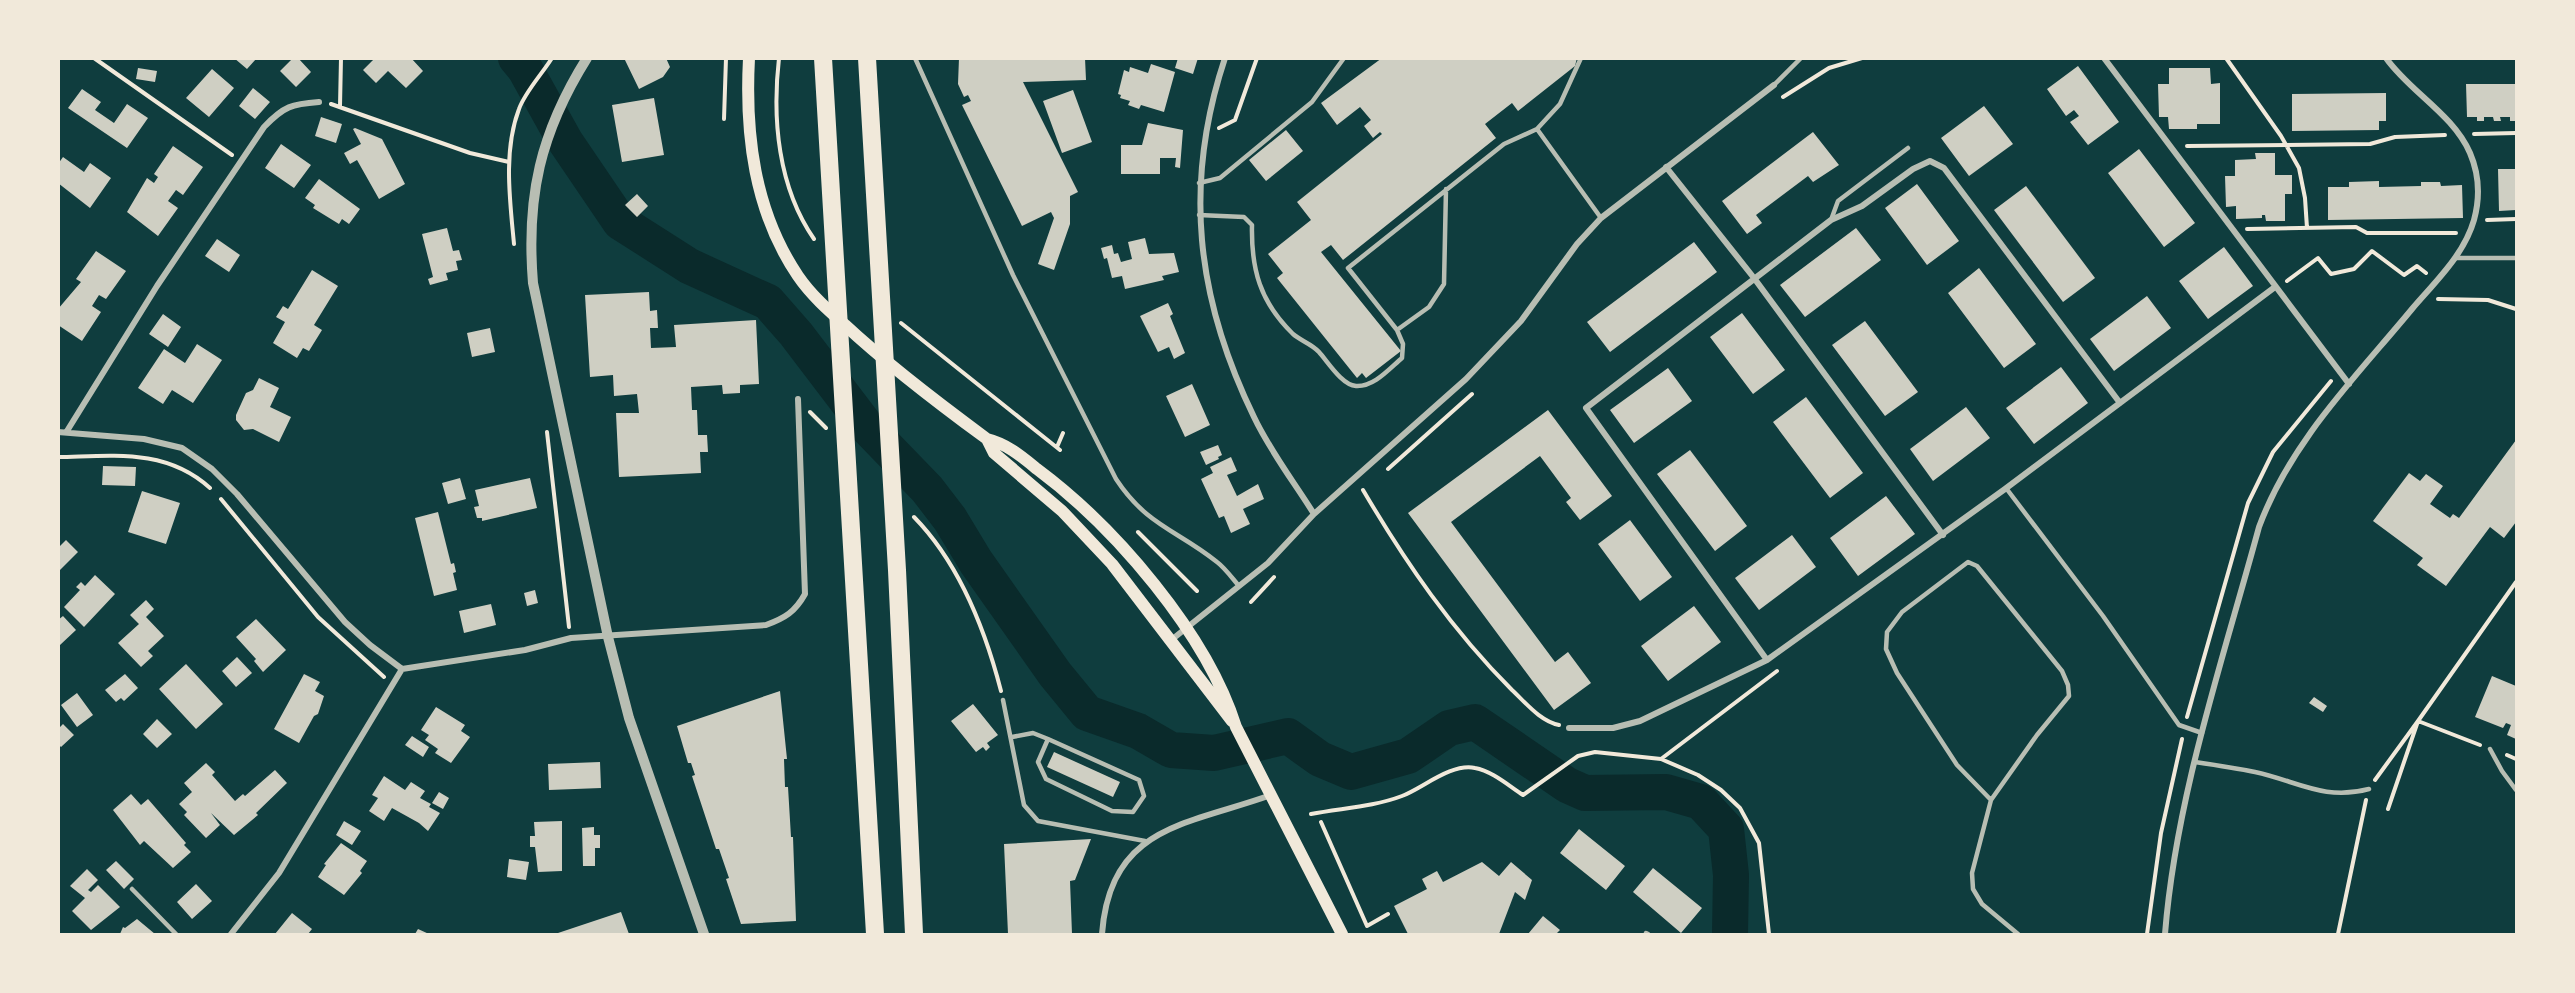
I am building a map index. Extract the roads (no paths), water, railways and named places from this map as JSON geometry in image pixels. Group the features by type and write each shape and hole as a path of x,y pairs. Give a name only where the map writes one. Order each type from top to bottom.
{"highway":[{"path":"823,58 875,934"},
{"path":"867,58 897,570 914,934"}],"main road":[{"path":"749,58 748,116 754,167 769,221 798,276 820,303 869,347 987,439 1003,443 1078,501 1113,535 1207,660 1228,702 1236,727 1342,934"},
{"path":"987,439 994,453 1062,511 1106,557 1236,727"}],"street":[{"path":"586,58 568,88 548,135 536,173 530,237 533,283 608,637 629,718 704,934"},
{"path":"1225,58 1204,136 1199,183 1199,215 1210,296 1234,374 1255,419 1314,514"},
{"path":"2104,58 2349,384"},
{"path":"2165,934 2175,856 2202,733 2259,527 2270,499 2292,457 2349,384 2455,258 2474,220 2478,195 2477,172 2469,151 2451,123 2413,90 2386,58"},
{"path":"1170,641 1268,563 1314,514 1466,379 1521,321 1577,243 1601,218 1774,85"},
{"path":"66,431 240,161 279,111 295,104 320,102"},
{"path":"1767,660 1586,408 1831,220 1862,206 1913,169 1930,161 1944,168 2120,403"},
{"path":"1666,167 1754,278 1943,535"},
{"path":"1569,728 1613,728 1640,721 1767,660 1943,535 2275,287"},
{"path":"58,432 144,439 182,448 205,464 237,494 345,622 370,645 402,669 525,650 571,638 766,625 784,618 798,608 805,594 798,399"},
{"path":"231,934 279,873 402,669"},
{"path":"1102,934 1104,906 1115,879 1126,862 1145,841 1176,825 1272,795"}],"lane":[{"path":"915,58 1013,275 1116,479 1130,500 1148,518 1217,562 1239,586"},
{"path":"1199,183 1220,177 1312,102 1344,58"},
{"path":"1199,215 1244,217 1252,225 1251,257 1258,283 1274,314 1295,336 1315,348 1348,384 1357,386 1374,381 1402,358 1403,344 1397,330 1348,268 1504,144 1537,129 1560,104 1581,58"},
{"path":"1774,85 1801,58"},
{"path":"1537,129 1601,218"},
{"path":"1831,220 1838,201 1908,148"},
{"path":"1397,330 1429,307 1444,284 1446,189"},
{"path":"2455,258 2517,258"},
{"path":"2006,488 2103,616 2179,725 2202,733"},
{"path":"1991,800 1957,765 1897,673 1886,649 1887,632 1902,612 1968,562 1977,566 2062,671 2068,685 2069,696 2037,735 1991,800 1972,873 1973,889 1982,904 2018,934"},
{"path":"1003,700 1024,805 1038,821 1145,841"},
{"path":"1012,736 1033,733 1048,739 1139,780 1144,796 1133,812 1112,811 1046,779 1038,762 1048,739"},
{"path":"2490,749 2502,771 2517,790"},
{"path":"2195,762 2256,772 2320,792 2342,795 2368,789"},
{"path":"132,889 176,934"}],"waterway":[{"path":"516,58 525,69 565,141 620,222 689,266 768,302 796,334 866,426 927,489 950,519 976,562 1055,674 1087,713 1138,731 1171,750 1214,753 1288,736 1320,759 1351,772 1408,756 1449,728 1475,722 1567,785 1585,793 1666,792 1701,802 1726,829 1731,875 1730,934"}]}
